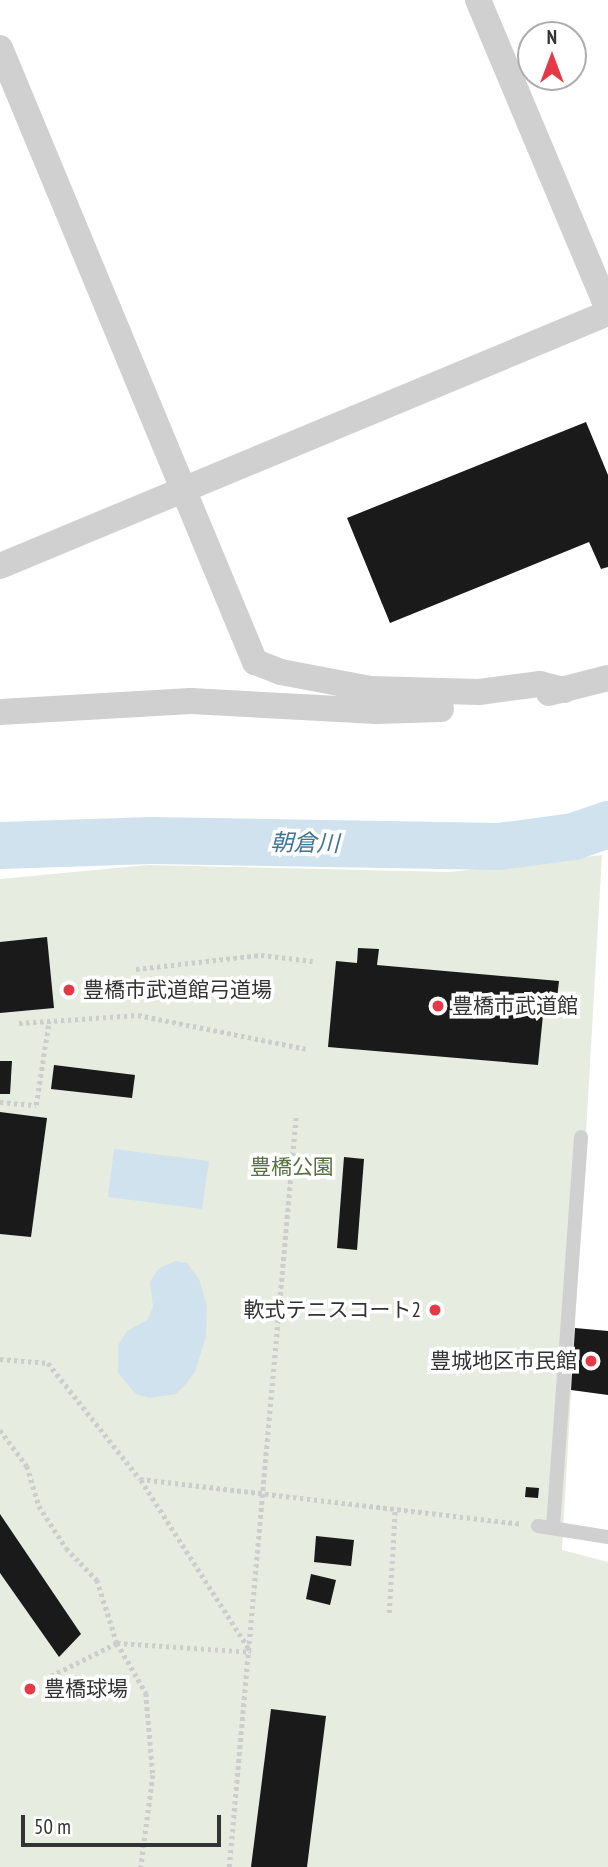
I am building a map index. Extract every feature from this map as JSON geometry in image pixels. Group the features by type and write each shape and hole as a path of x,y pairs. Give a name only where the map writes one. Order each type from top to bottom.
{"street":[{"path":"0,566 182,487 608,311 478,0"},
{"path":"0,48 255,662 281,673 370,689 479,692 540,684 564,690"},
{"path":"0,712 191,701 424,710 564,690 608,678"}],"lane":[{"path":"553,1528 581,1137"},
{"path":"538,1525 608,1537"}],"path":[{"path":"136,968 261,955 313,961"},
{"path":"19,1023 138,1015 306,1049"},
{"path":"0,1102 36,1105 49,1021"},
{"path":"229,1867 251,1652 296,1116"},
{"path":"0,1359 48,1363 140,1479 251,1652"},
{"path":"0,1430 27,1465 39,1506 66,1548 97,1580 117,1643 146,1693 153,1775 141,1867"},
{"path":"140,1479 538,1525"},
{"path":"389,1613 395,1509"},
{"path":"51,1676 117,1643 251,1652"}],"green space":[{"name":"豊橋公園","path":"602,855 562,1550 608,1562 608,1867 0,1867 0,879 148,865 450,872"}],"water":[{"path":"114,1149 209,1161 202,1209 108,1197"},
{"path":"175,1261 187,1263 199,1279 207,1306 206,1336 195,1372 185,1385 176,1394 149,1398 136,1394 118,1373 118,1345 127,1331 147,1320 153,1307 150,1282 158,1269"}],"building":[{"path":"586,422 608,475 608,567 601,569 589,542 390,623 347,518"},
{"path":"47,937 54,1008 0,1013 0,942"},
{"name":"豊橋市武道館","path":"358,948 379,949 377,965 559,981 556,1007 544,1005 538,1065 328,1047 336,961 357,963"},
{"path":"0,1061 12,1061 10,1094 0,1094"},
{"path":"54,1065 135,1075 132,1098 51,1089"},
{"path":"0,1112 47,1118 31,1237 0,1234"},
{"path":"344,1157 364,1159 357,1250 337,1248"},
{"name":"豊城地区市民館","path":"575,1328 608,1331 608,1395 571,1390"},
{"path":"526,1487 539,1488 538,1498 525,1497"},
{"path":"0,1514 81,1634 59,1657 0,1573"},
{"path":"316,1536 354,1540 351,1566 314,1562"},
{"path":"311,1574 336,1580 330,1605 306,1599"},
{"path":"271,1709 326,1716 307,1867 251,1867"}],"waterway":[{"name":"朝倉川","path":"0,845 151,840 499,846 573,836 608,824"}],"place":[{"name":"豊橋市武道館弓道場","path":"69,990"},
{"name":"豊橋市武道館","path":"438,1006"},
{"name":"軟式テニスコート2","path":"435,1310"},
{"name":"豊城地区市民館","path":"591,1361"},
{"name":"豊橋球場","path":"30,1689"}]}
